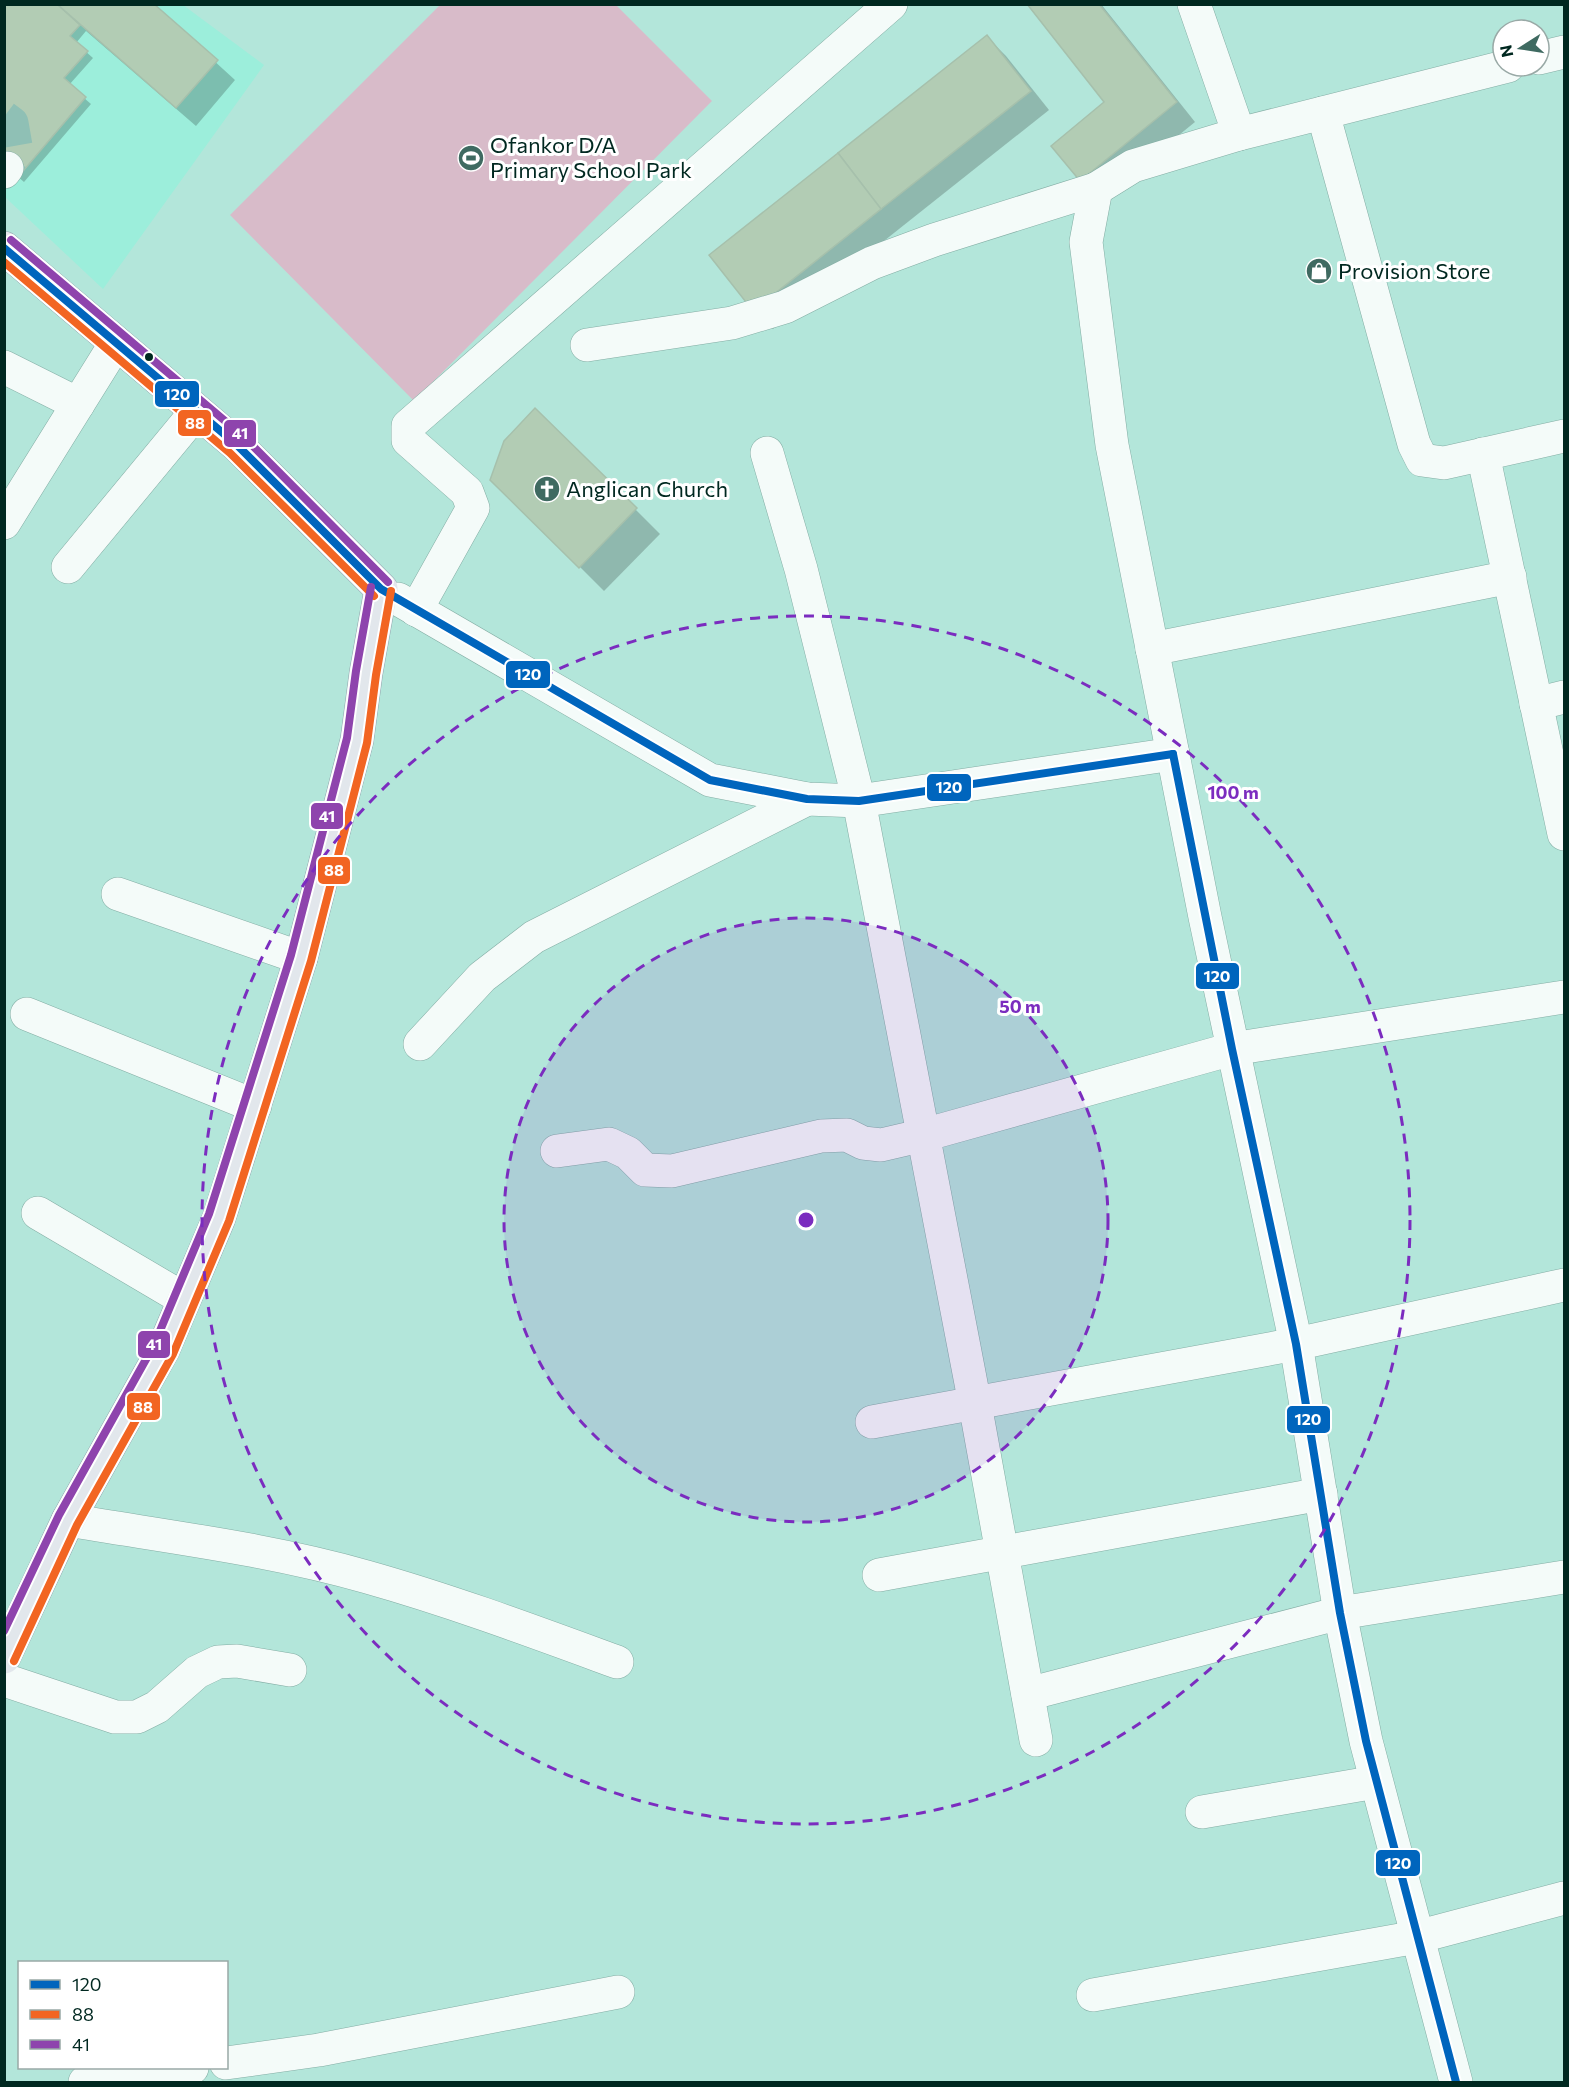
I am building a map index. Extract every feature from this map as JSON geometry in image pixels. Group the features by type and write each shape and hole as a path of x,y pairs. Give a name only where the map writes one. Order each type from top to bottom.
{"main road":[{"path":"4,248 237,445 381,589 357,740 301,958 219,1218 162,1350 68,1520 4,1657"}],"street":[{"path":"416,610 473,508 467,492 408,441 408,426 891,4"},
{"path":"1194,4 1239,134"},
{"path":"587,345 732,323 785,307 872,263 934,240 1096,189 1133,166 1239,134 1491,70"},
{"path":"1323,113 1414,444 1422,460 1444,463 1564,436"},
{"path":"1096,189 1086,242 1112,445 1232,1049 1296,1344 1340,1613 1376,1782 1456,2082"},
{"path":"4,523 116,343"},
{"path":"4,367 78,404"},
{"path":"68,567 196,412"},
{"path":"767,453 801,568 859,801 975,1404 1036,1740"},
{"path":"1484,453 1510,577 1550,700 1564,834"},
{"path":"1152,649 1510,577"},
{"path":"381,589 710,780 807,798 859,801 1173,754"},
{"path":"420,1044 482,977 534,937 807,798"},
{"path":"118,894 301,958"},
{"path":"557,1151 609,1144 628,1153 645,1170 672,1171 821,1136 847,1135 863,1143 881,1145 1232,1049 1564,997"},
{"path":"27,1014 255,1106"},
{"path":"38,1213 184,1299"},
{"path":"872,1422 1296,1344 1564,1285"},
{"path":"879,1575 1320,1494"},
{"path":"68,1520 258,1552 366,1577 473,1611 618,1662"},
{"path":"1028,1694 1340,1613 1564,1576"},
{"path":"4,1680 115,1717 137,1717 157,1707 197,1672 218,1662 237,1661 290,1670"},
{"path":"1202,1812 1376,1782"},
{"path":"1093,1995 1417,1937 1564,1898"},
{"path":"228,2063 319,2050 618,1992"},
{"path":"85,2082 178,2069"}],"shaded area":[{"path":"4,5 183,5 264,65 103,289 5,197"},
{"name":"Ofankor D/A Primary School Park","path":"440,5 616,5 712,101 414,401 230,215"}],"building":[{"path":"4,4 57,4 80,25 70,36 88,51 64,78 86,97 18,177 4,166"},
{"path":"57,4 154,4 218,60 176,108"},
{"path":"1027,4 1099,4 1177,102 1080,181 1051,146 1104,102"},
{"path":"987,35 1031,91 881,209 838,153"},
{"path":"838,153 881,209 753,311 709,255"},
{"path":"535,408 637,508 579,568 490,480 504,441"}],"tunnel":[{"path":"4,117 12,123 16,146 7,168"}],"transit line":[{"name":"41","path":"11,240 244,437 388,582"},
{"name":"120","path":"4,248 237,445 381,589 710,780 807,799 859,801 1173,754"},
{"name":"88","path":"4,262 230,453 374,596"},
{"name":"41","path":"4,1631 59,1515 154,1345 209,1214 291,955 347,738 371,587"},
{"name":"88","path":"14,1661 77,1525 173,1354 229,1221 311,961 367,743 391,591"},
{"name":"120","path":"1173,754 1232,1049 1296,1344 1340,1613 1366,1741 1456,2082"}],"place":[{"name":"Ofankor D/A Primary School Park","path":"471,158"},
{"name":"Provision Store","path":"1319,271"},
{"name":"Anglican Church","path":"547,489"}]}
